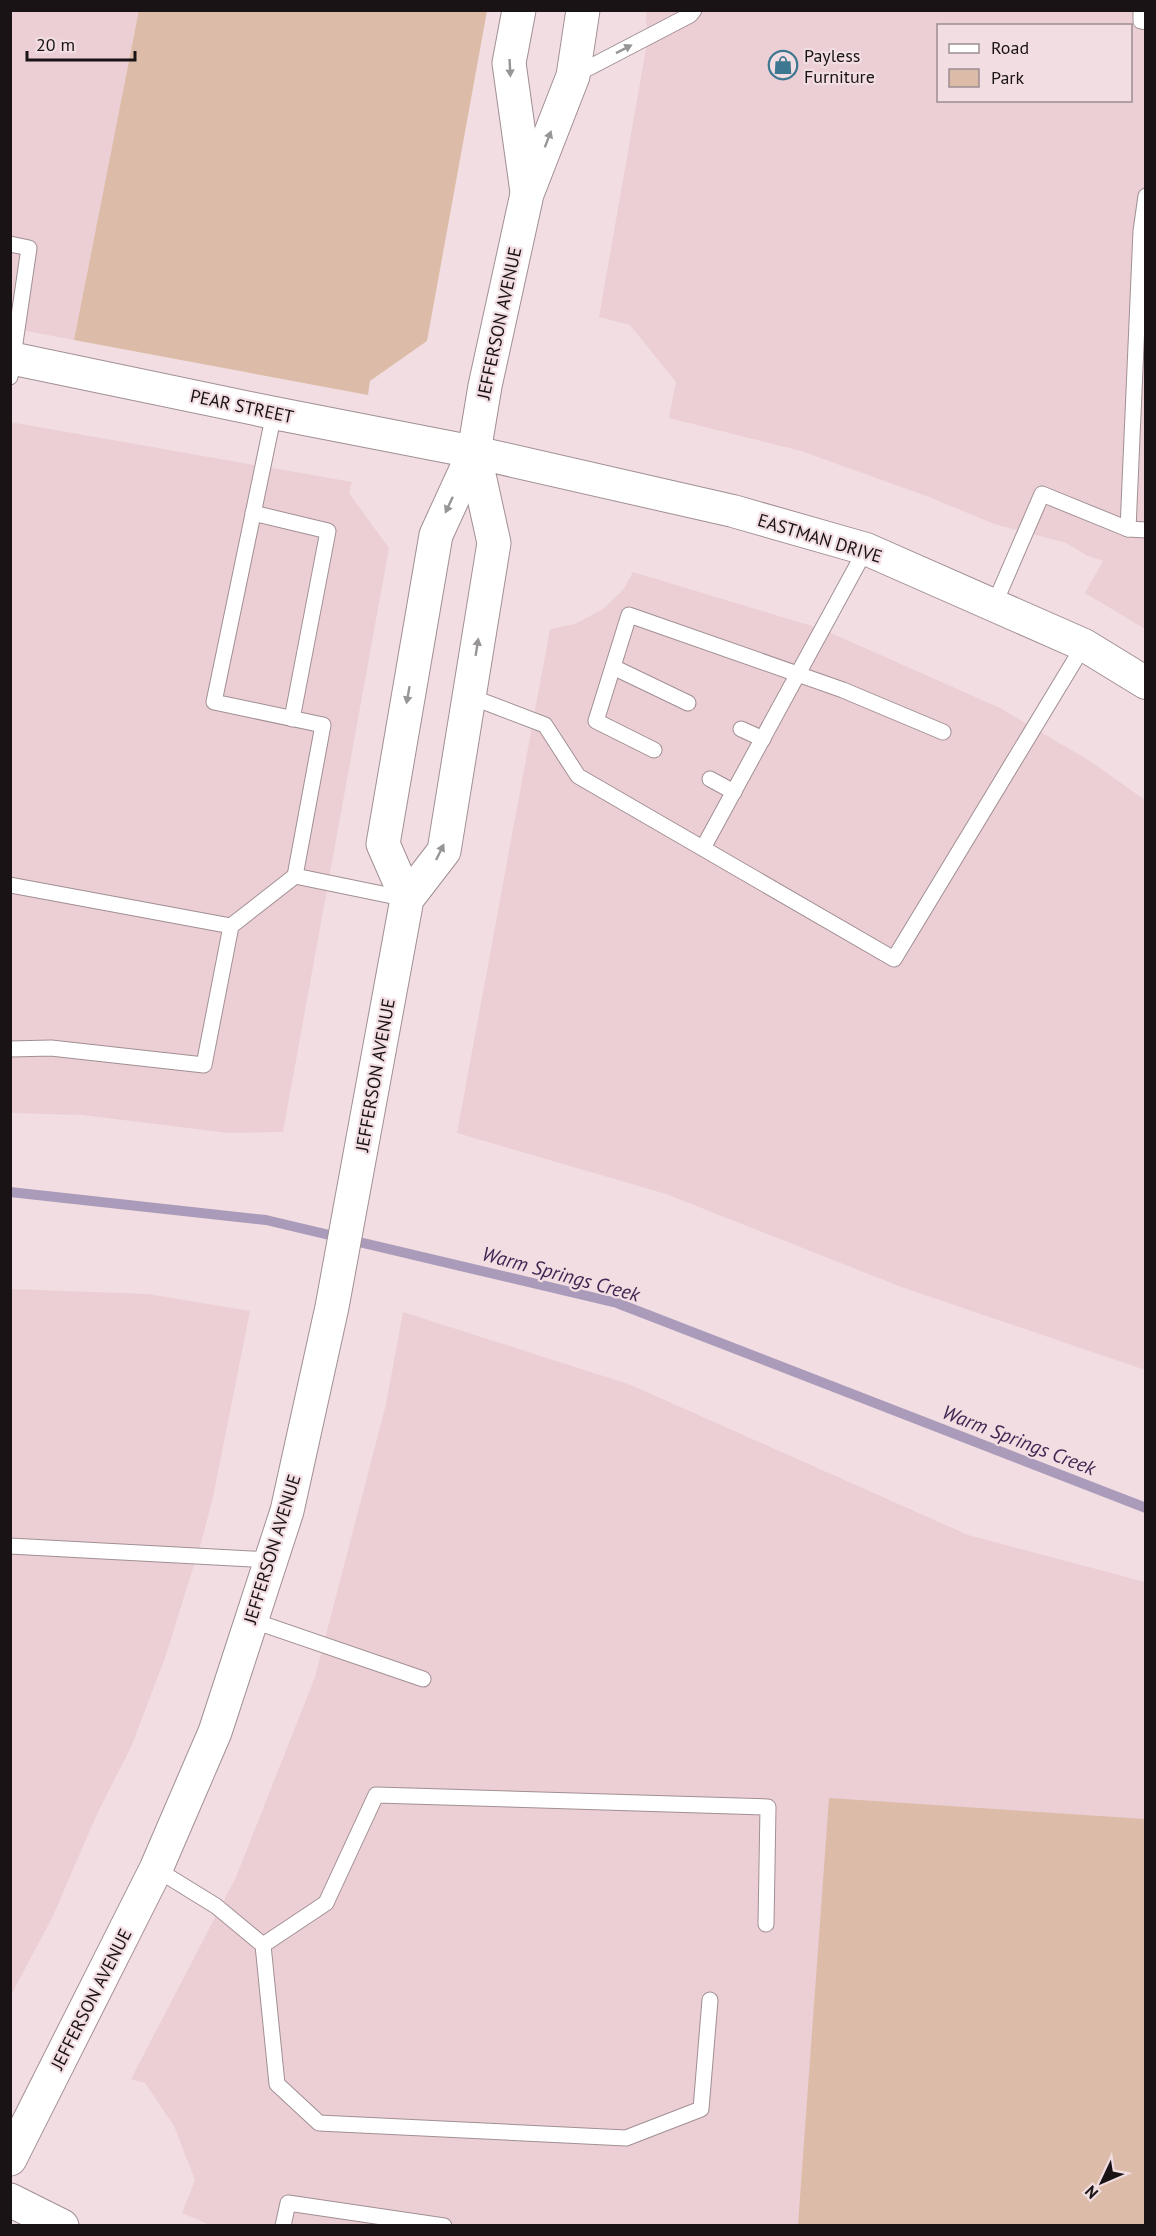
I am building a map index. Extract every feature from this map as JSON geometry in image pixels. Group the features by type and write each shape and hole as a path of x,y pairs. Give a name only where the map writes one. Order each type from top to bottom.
{"main road":[{"name":"JEFFERSON AVENUE","path":"519,10 509,63 527,194"},
{"name":"JEFFERSON AVENUE","path":"407,899 383,844 436,535 474,452 485,386 527,194 573,76 583,10"},
{"name":"JEFFERSON AVENUE","path":"10,2158 156,1869 215,1732 287,1511 332,1306 407,899 444,851 494,543 474,452"},
{"path":"10,2200 62,2226"}],"street":[{"name":"PEAR STREET","path":"12,364 474,452"},
{"name":"EASTMAN DRIVE","path":"474,452 733,511 866,549 1084,645 1146,683"}],"lane":[{"path":"573,76 690,15 694,10"},
{"path":"1141,10 1141,21 1146,22"},
{"path":"1128,529 1141,231 1146,196"},
{"path":"10,244 29,248 12,364"},
{"path":"10,1049 51,1048 204,1065 231,926 295,876 323,725 214,702 274,413"},
{"path":"994,605 1042,494 1128,529 1146,530"},
{"path":"252,513 328,531 292,719"},
{"path":"703,848 866,549"},
{"path":"654,750 596,721 629,615 843,690 944,732"},
{"path":"469,696 545,725 578,776 894,959 1084,645"},
{"path":"613,667 688,703"},
{"path":"741,729 763,739"},
{"path":"710,780 734,792"},
{"path":"295,876 407,899"},
{"path":"10,885 231,926"},
{"path":"10,1546 271,1560"},
{"path":"251,1620 423,1679"},
{"path":"263,1945 326,1903 375,1795 768,1807 766,1924"},
{"path":"156,1869 216,1906 263,1945 277,2084 319,2123 626,2138 701,2109 710,2000"},
{"path":"283,2226 288,2203 444,2226"}],"shaded area":[{"path":"10,11 139,11 74,340 11,328"},
{"path":"646,11 1145,11 1145,629 1085,593 1103,561 1086,555 1066,543 994,524 929,497 801,451 669,418 676,382 630,325 599,317 647,43"},
{"path":"10,422 352,482 349,493 389,548 283,1132 229,1133 82,1115 11,1113"},
{"path":"633,572 822,629 1000,708 1090,761 1145,800 1145,1370 904,1288 666,1194 457,1133 550,629 575,624 603,609 623,590"},
{"path":"11,1289 148,1294 250,1311 213,1497 165,1658 131,1747 97,1814 52,1918 11,1995"},
{"path":"403,1312 631,1385 968,1535 1145,1582 1145,1822 799,2225 210,2225 182,2213 195,2180 174,2126 145,2083 131,2079 236,1877 315,1677 386,1404"}],"green space":[{"path":"139,10 487,11 427,341 370,381 368,395 74,340"},
{"path":"829,1798 1145,1819 1145,2225 798,2225"}],"waterway":[{"name":"Warm Springs Creek","path":"10,1192 266,1220 617,1303 1146,1508"}],"place":[{"name":"Payless Furniture","path":"783,65"}]}
